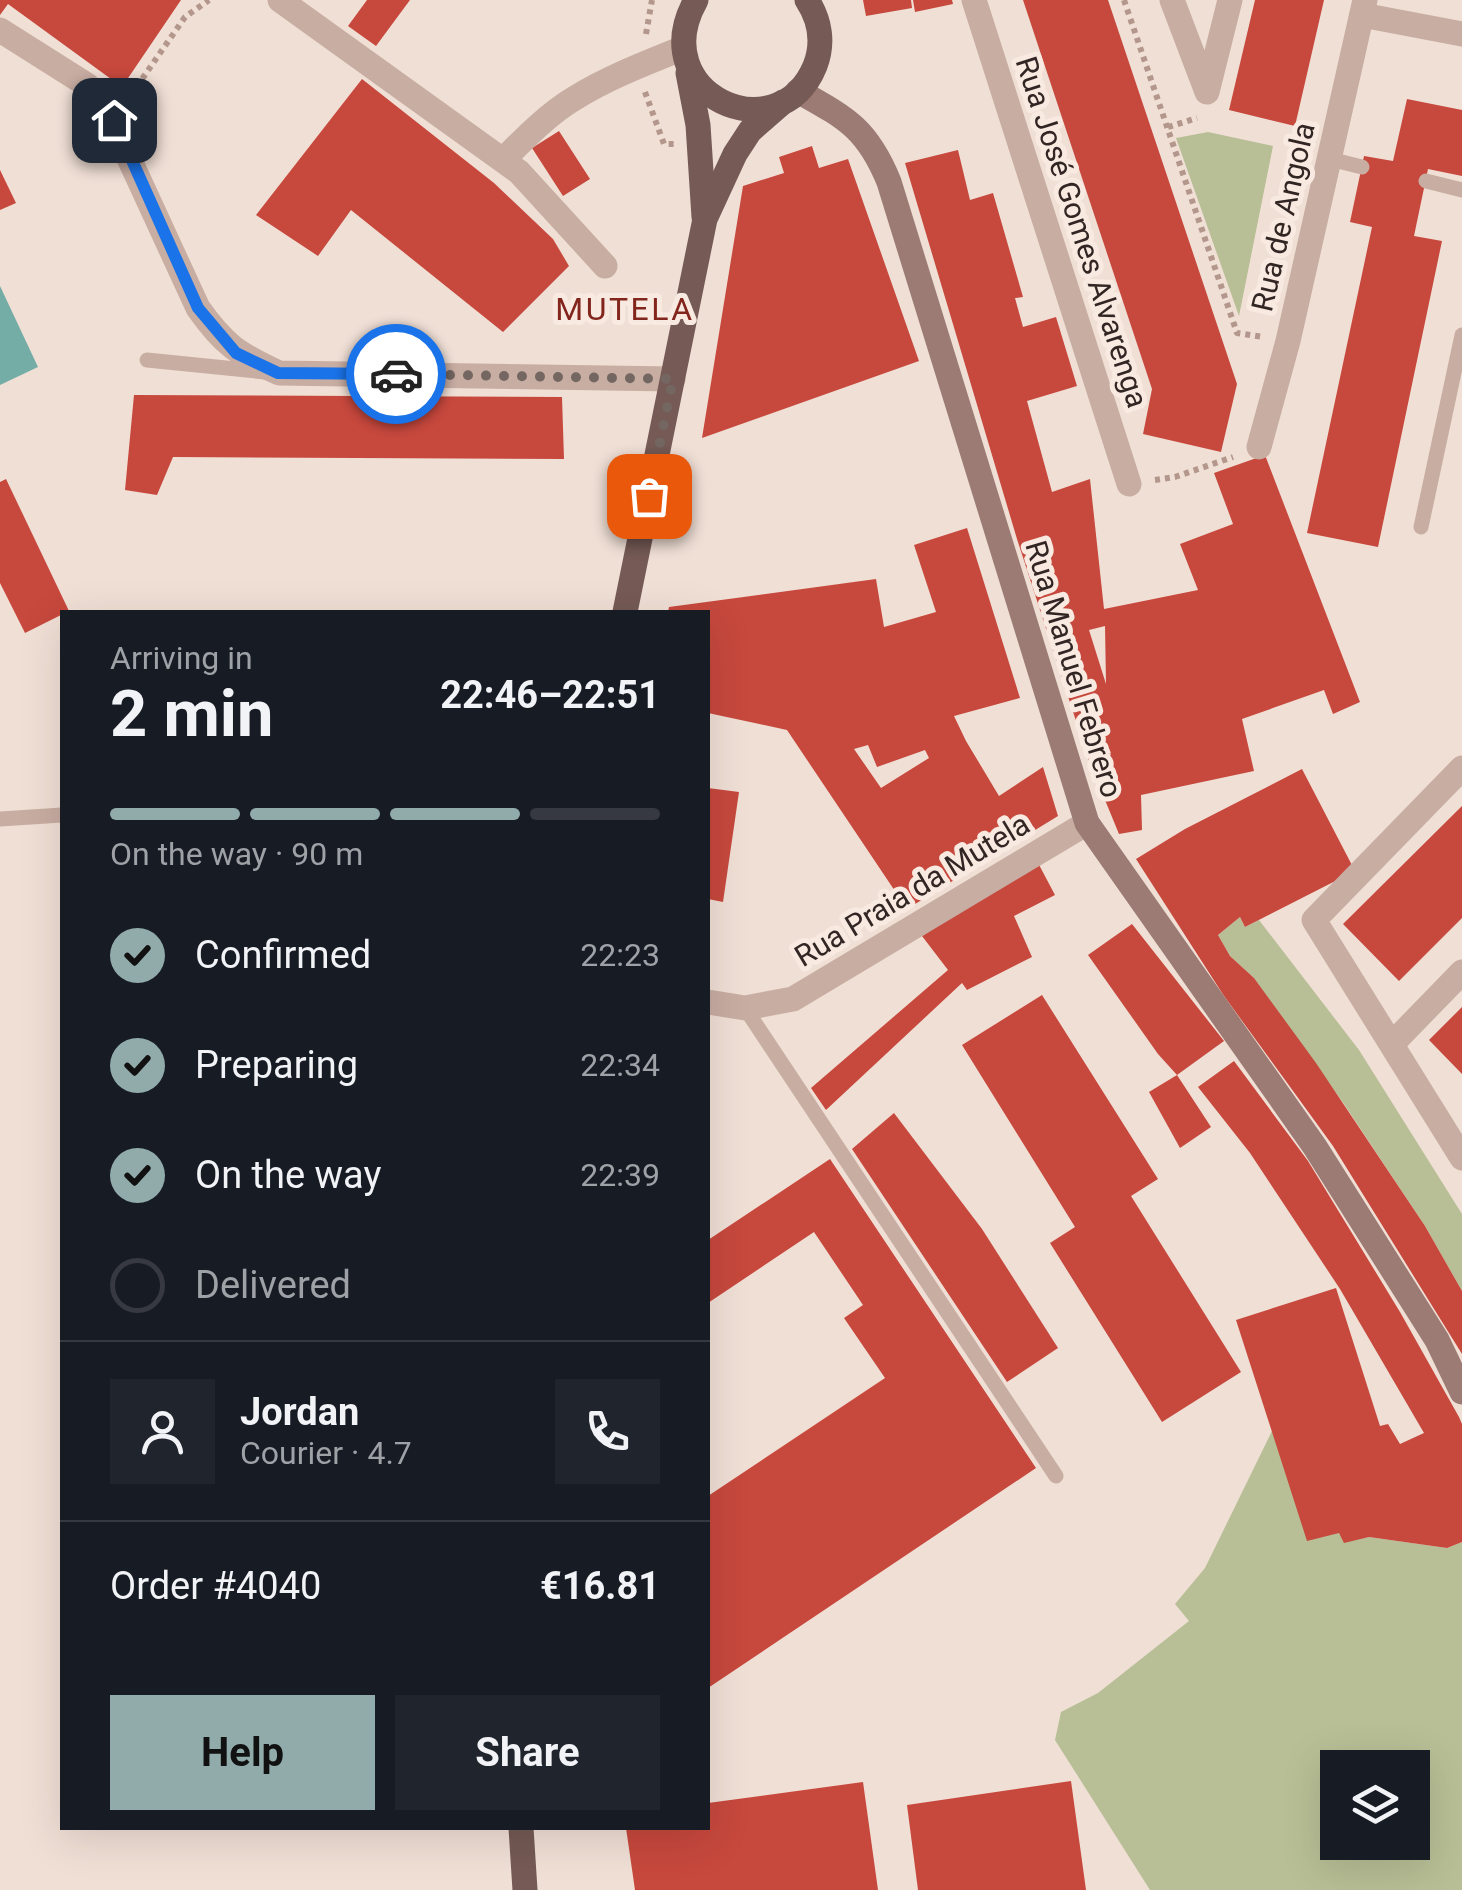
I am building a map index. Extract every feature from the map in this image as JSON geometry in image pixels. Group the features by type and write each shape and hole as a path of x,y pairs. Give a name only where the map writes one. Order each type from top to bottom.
{"main road":[{"path":"626,610 704,220 698,125 682,32 696,0"},
{"path":"704,220 750,131 810,76 820,40 813,7"},
{"path":"684,55 703,90 730,106 765,108 791,96"},
{"path":"520,1830 525,1890"}],"street":[{"path":"280,0 519,172 605,266"},
{"name":"Rua José Gomes Alvarenga","path":"974,0 1129,484"},
{"path":"1172,0 1207,92 1230,0"},
{"path":"1363,7 1462,34"},
{"name":"Rua de Angola","path":"1259,448 1288,341 1363,7"},
{"path":"0,30 87,86 114,120 198,308 236,353 278,373 673,379"},
{"path":"503,160 572,99 608,80 684,55"},
{"name":"Rua Manuel Febrero","path":"791,96 858,128 877,152 1087,822 1315,1147 1438,1340 1462,1392"},
{"path":"1462,768 1314,920 1462,1158"},
{"name":"Rua Praia da Mutela","path":"710,1002 745,1008 793,999 1087,822"},
{"path":"1394,1043 1462,972"}],"lane":[{"path":"1330,159 1362,167"},
{"path":"1426,180 1462,190"},
{"path":"1421,527 1462,335"},
{"path":"147,360 278,373"},
{"path":"0,819 60,814"},
{"path":"745,1008 1056,1476"}],"path":[{"path":"114,120 185,17 209,0"},
{"path":"1124,0 1237,333 1288,341"},
{"path":"1175,478 1259,448"}],"green space":[{"path":"1208,132 1273,146 1239,316 1176,138"},
{"path":"1240,917 1245,927 1259,920 1359,1050 1462,1214 1462,1291 1425,1226 1344,1104 1253,977 1230,956 1218,935"},
{"path":"1272,1431 1345,1542 1369,1537 1447,1548 1462,1542 1462,1890 1150,1890 1055,1740 1061,1712 1098,1693 1189,1621 1175,1604 1205,1568"}],"water":[{"path":"0,286 38,367 0,385"}],"building":[{"path":"0,0 181,0 122,87 8,4 0,15"},
{"path":"367,0 410,0 376,46 348,26"},
{"path":"863,0 911,0 912,8 866,16"},
{"path":"913,0 952,0 953,4 915,12"},
{"path":"1023,0 1108,0 1237,384 1221,452 1143,434 1152,389"},
{"path":"1255,0 1324,0 1295,126 1229,110"},
{"path":"362,79 494,183 553,239 569,266 503,332 351,210 318,256 256,215"},
{"path":"1407,99 1462,110 1462,176 1428,169 1414,236 1442,241 1378,547 1307,533 1372,227 1350,222 1364,156 1393,161"},
{"path":"559,131 590,179 563,196 532,148"},
{"path":"812,146 819,168 848,159 919,361 702,438 743,186 784,173 779,157"},
{"path":"958,150 970,200 993,193 1023,297 1015,298 1023,327 1056,317 1077,386 1027,401 1052,492 1090,479 1104,609 1198,590 1180,544 1233,524 1214,473 1265,455 1360,702 1333,714 1324,690 1242,719 1254,771 1141,795 1142,830 1119,834 1089,761 1017,539 905,163","holes":["1105,626 1106,684 1089,630"]},
{"path":"0,170 16,203 0,210"},
{"path":"134,395 562,397 564,459 173,457 157,495 125,490"},
{"path":"6,479 69,610 60,610 60,616 25,633 0,583 0,482"},
{"path":"967,528 1020,698 954,716 999,796 1043,767 1058,816 907,909 787,730 710,713 710,610 668,610 876,579 884,627 936,612 914,545","holes":["868,745 877,767 925,750 929,758 881,788 854,749"]},
{"path":"1302,769 1355,871 1245,927 1240,917 1218,935 1230,956 1254,978 1316,1063 1425,1226 1462,1291 1462,1354 1333,1146 1224,996 1136,859 1185,829"},
{"path":"710,788 739,792 723,902 710,899"},
{"path":"1462,806 1462,918 1399,981 1343,924"},
{"path":"1037,861 1055,895 1014,916 1032,957 967,990 962,983 826,1110 811,1088 948,970 922,936"},
{"path":"1132,924 1224,1041 1177,1075 1088,955"},
{"path":"1042,995 1158,1179 1131,1196 1241,1372 1162,1422 1050,1243 1075,1227 962,1045"},
{"path":"1462,1007 1462,1074 1429,1040"},
{"path":"1234,1061 1308,1161 1459,1417 1462,1542 1447,1548 1369,1537 1344,1543 1339,1533 1307,1541 1236,1320 1336,1288 1380,1426 1388,1424 1400,1444 1424,1433 1340,1289 1250,1153 1198,1087"},
{"path":"1177,1075 1211,1127 1180,1148 1149,1092"},
{"path":"894,1113 982,1229 1058,1348 1007,1382 852,1149"},
{"path":"830,1159 1036,1468 710,1687 710,1495 885,1378 844,1318 863,1305 814,1232 710,1302 710,1239"},
{"path":"1071,1781 1086,1890 918,1890 907,1805"},
{"path":"863,1782 878,1890 635,1890 626,1830 710,1830 710,1803"}],"way so far":[{"path":"396,374 673,379 649,496"}],"district":[{"name":"MUTELA","path":"625,309"}],"route":[{"path":"114,120 198,308 236,353 278,373 396,374"}]}
